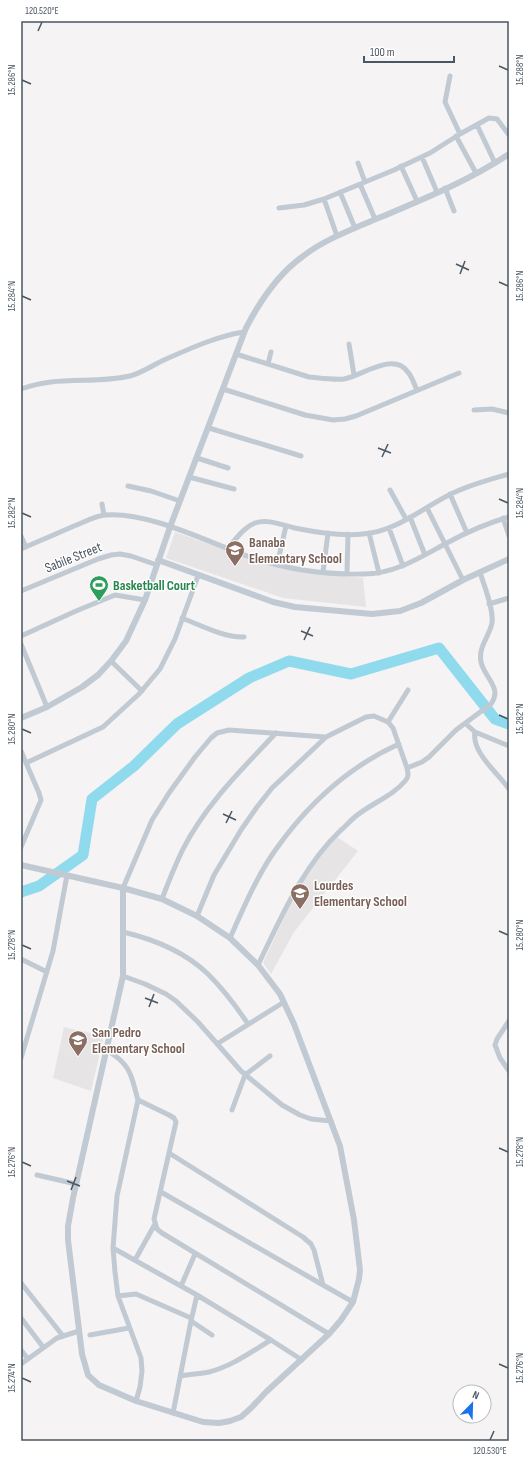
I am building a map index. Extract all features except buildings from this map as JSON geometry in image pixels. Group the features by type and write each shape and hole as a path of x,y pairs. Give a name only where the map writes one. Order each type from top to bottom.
{"street":[{"path":"450,76 445,102 458,135 476,173"},
{"path":"279,208 304,205 324,199 363,183 422,157 489,118 495,118 509,135"},
{"path":"477,125 495,163"},
{"path":"21,718 47,707 79,689 98,675 126,641 145,600 170,527 209,428 244,332 260,301 279,278 302,256 337,236 417,202 476,173 509,154"},
{"path":"422,157 437,192"},
{"path":"358,163 363,183 376,220"},
{"path":"402,166 417,202"},
{"path":"445,188 454,211"},
{"path":"340,192 355,228"},
{"path":"324,199 337,236"},
{"path":"21,389 50,382 95,381 132,375 206,343 228,335 244,332"},
{"path":"349,344 354,375"},
{"path":"268,364 271,352"},
{"path":"236,354 309,377 320,378 344,379 388,363 398,364 408,371 417,390"},
{"path":"223,389 305,415 333,420 356,416 459,373"},
{"path":"474,410 492,409 509,413"},
{"path":"209,428 301,456"},
{"path":"197,458 228,468"},
{"path":"228,548 241,533 253,524 265,522 299,529 348,534 370,533 389,528 450,494 475,483 509,474"},
{"path":"189,477 234,489"},
{"path":"128,486 151,491 180,501"},
{"path":"390,490 408,518 426,555"},
{"path":"450,494 467,533"},
{"path":"102,504 104,515"},
{"path":"427,508 446,543 463,580"},
{"path":"21,536 23,548 90,519 104,515 124,515 149,520 255,558 300,570 346,573 379,573 402,566 467,533 503,518 509,517"},
{"path":"503,518 509,536"},
{"path":"277,564 286,526"},
{"path":"389,528 402,566"},
{"path":"323,572 328,533"},
{"path":"370,533 379,573"},
{"path":"346,573 348,534"},
{"name":"Sabile Street","path":"21,591 111,554 131,556 158,563"},
{"path":"158,563 273,602 295,607 372,614 400,611 421,603 463,580 509,559"},
{"path":"408,768 429,757 456,730 491,704 495,696 495,689 482,665 482,646 492,624 492,618 480,572"},
{"path":"26,763 103,727 118,715 142,691 160,669 175,640 198,576"},
{"path":"21,636 115,595 145,600"},
{"path":"489,604 509,598"},
{"path":"182,618 224,634 244,636"},
{"path":"21,644 47,707"},
{"path":"111,661 142,691"},
{"path":"388,722 408,690"},
{"path":"197,916 214,875 231,846 256,807 281,779 326,737 366,717 374,716 388,722 393,728 408,768 406,780 392,793 357,815 331,840 308,869 290,900 258,965"},
{"path":"466,724 475,732 507,745 509,752"},
{"path":"21,865 123,888 162,899 197,916 230,938 258,965 280,994 294,1024 340,1146 346,1174 360,1270 359,1279 353,1302 341,1320 329,1334 241,1417 219,1423 203,1422 136,1401 99,1385 92,1380 88,1375 85,1365 79,1331 68,1240 68,1226 76,1184 123,976 123,888 152,820 195,757 217,733 229,730 326,737"},
{"path":"475,732 474,736 482,756 509,789"},
{"path":"162,899 182,850 212,803 233,778 276,733"},
{"path":"230,938 253,888 274,852 295,823 332,786 349,772 382,751 399,744"},
{"path":"21,751 41,800 21,847"},
{"path":"21,1058 53,951 64,875"},
{"path":"123,932 143,937 166,946 207,973 230,999 248,1024"},
{"path":"21,958 47,972"},
{"path":"123,976 145,984 166,994 176,1001 198,1022 245,1075 292,1111 311,1119 331,1121"},
{"path":"217,1044 284,1002"},
{"path":"509,1021 497,1039 495,1045 500,1058 509,1071"},
{"path":"107,1050 123,1062 127,1068 138,1100 117,1196 114,1248 118,1296 141,1358 142,1365 140,1387 136,1401"},
{"path":"232,1110 245,1075 270,1056"},
{"path":"138,1100 174,1118 176,1126 154,1219 157,1229 162,1234 329,1334"},
{"path":"169,1153 303,1236 311,1244 314,1250 323,1285"},
{"path":"37,1175 76,1184"},
{"path":"161,1192 353,1302"},
{"path":"135,1260 155,1224"},
{"path":"114,1248 181,1286 302,1360"},
{"path":"181,1286 196,1254"},
{"path":"21,1283 63,1336"},
{"path":"118,1296 136,1294 191,1320 212,1335"},
{"path":"173,1412 197,1296"},
{"path":"21,1318 43,1347"},
{"path":"90,1335 130,1328"},
{"path":"21,1364 43,1347 63,1336 79,1331"},
{"path":"181,1376 208,1372 223,1367 235,1362 271,1340"},
{"path":"21,1350 28,1359"}],"shaded area":[{"name":"Banaba Elementary School","path":"175,532 258,561 300,572 363,578 366,607 283,598 166,558"},
{"name":"Lourdes Elementary School","path":"337,837 358,851 294,932 271,974 263,963 298,887 312,866"},
{"name":"San Pedro Elementary School","path":"64,1027 104,1036 91,1091 53,1078"}],"waterway":[{"path":"21,892 39,886 83,855 92,799 134,766 177,724 249,678 289,661 351,674 439,648 495,719 509,724"}],"place":[{"name":"Banaba Elementary School","path":"235,567"},
{"name":"Basketball Court","path":"99,602"},
{"name":"Lourdes Elementary School","path":"300,910"},
{"name":"San Pedro Elementary School","path":"78,1057"}]}
